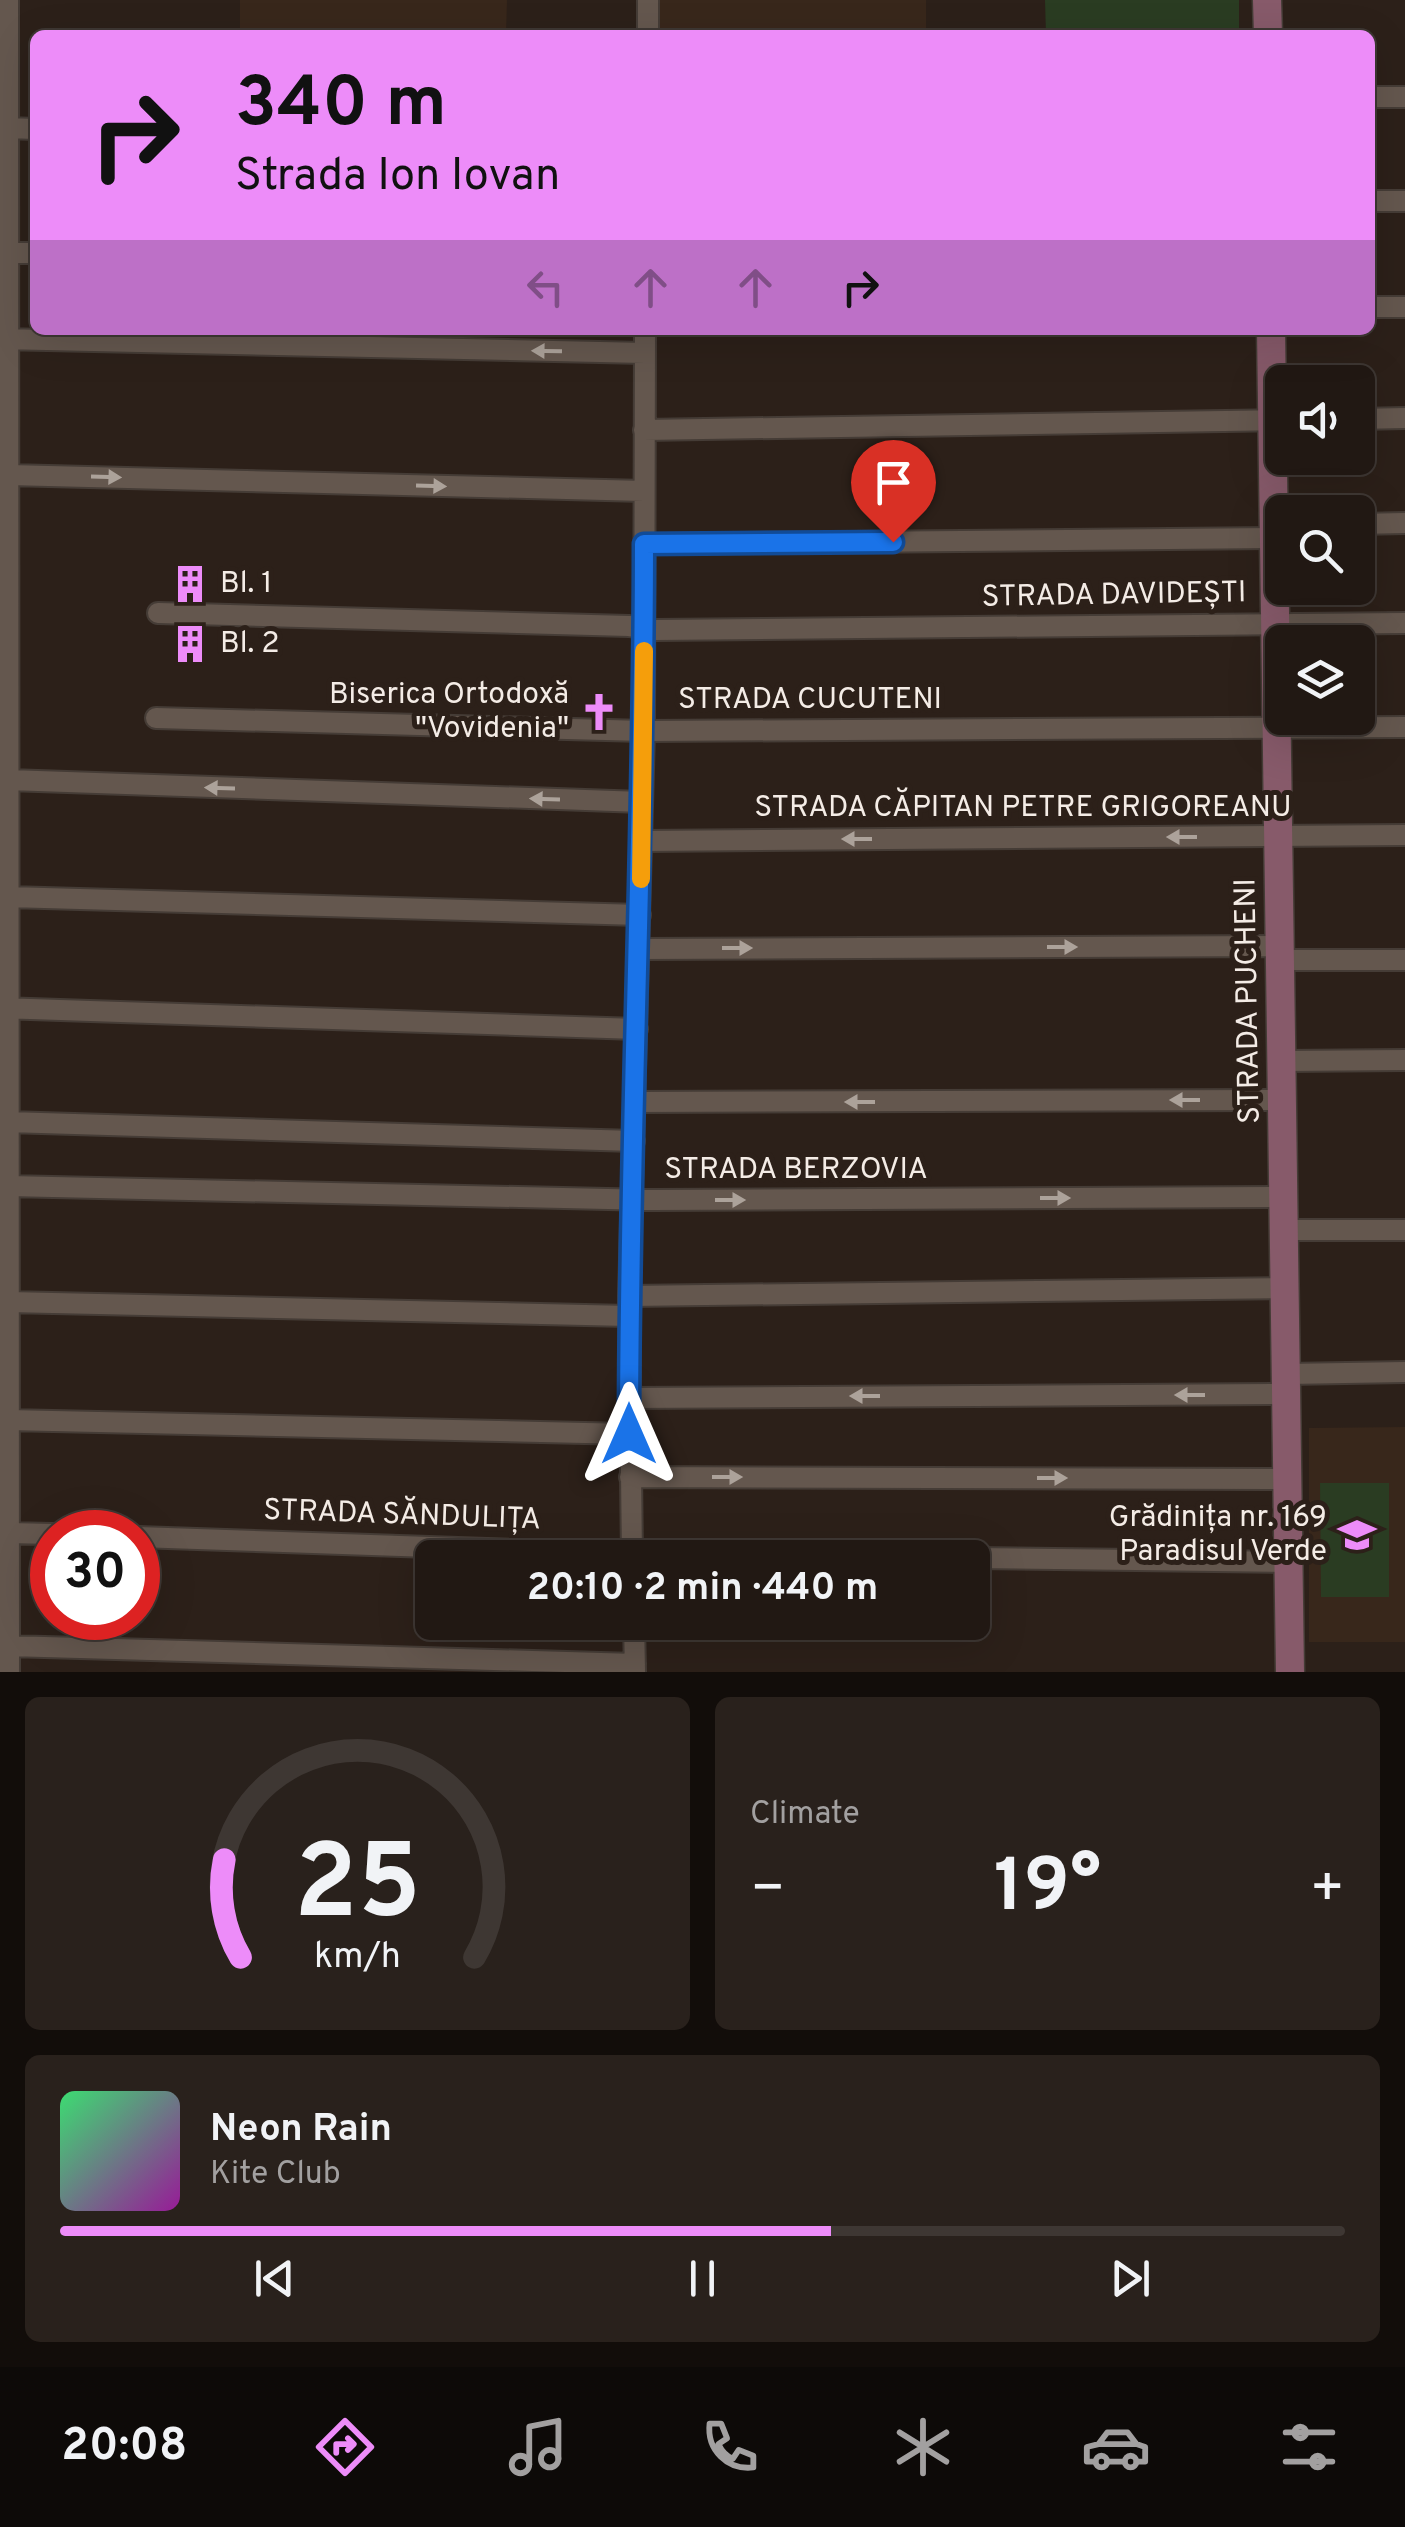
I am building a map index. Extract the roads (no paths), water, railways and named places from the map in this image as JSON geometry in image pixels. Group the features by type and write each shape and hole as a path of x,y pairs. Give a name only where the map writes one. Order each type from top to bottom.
{"street":[{"path":"8,0 9,253 4,339 4,441 8,474 4,524 4,756 8,780 4,873 9,897 4,1008 9,1533 4,1562 9,1672"},
{"path":"648,0 648,30"},
{"path":"1267,0 1268,30"},
{"path":"1375,97 1405,97"},
{"path":"8,128 30,129"},
{"path":"1375,201 1405,201"},
{"path":"9,253 30,253"},
{"path":"1375,307 1405,307"},
{"path":"632,1540 629,1306 644,731 645,335"},
{"name":"STRADA PUCHENI","path":"1271,335 1273,365"},
{"path":"4,339 644,353"},
{"path":"1375,419 1405,418"},
{"path":"644,430 1265,420"},
{"path":"8,474 644,492"},
{"path":"1375,524 1405,523"},
{"path":"644,544 1265,529"},
{"name":"STRADA PUCHENI","path":"1275,605 1275,624"},
{"name":"STRADA DAVIDEȘTI","path":"158,613 644,628 1405,623"},
{"name":"STRADA CUCUTENI","path":"156,718 644,731 1265,727"},
{"name":"STRADA CUCUTENI","path":"1375,727 1405,727"},
{"name":"STRADA PUCHENI","path":"1278,735 1290,1672"},
{"path":"8,780 642,802"},
{"name":"STRADA CĂPITAN PETRE GRIGOREANU","path":"642,841 1405,836"},
{"path":"9,897 640,915"},
{"path":"639,949 1281,953 1405,960"},
{"path":"4,1008 637,1030"},
{"path":"1282,1061 1405,1060"},
{"path":"635,1102 1283,1100"},
{"path":"5,1132 634,1141"},
{"name":"STRADA BERZOVIA","path":"8,1186 632,1200 1285,1197"},
{"path":"1286,1230 1405,1230"},
{"path":"6,1288 629,1306 1286,1288"},
{"path":"629,1398 1287,1384 1405,1372"},
{"path":"6,1415 629,1434"},
{"path":"630,1477 1288,1479"},
{"path":"9,1533 30,1533"},
{"name":"STRADA SĂNDULIȚA","path":"160,1538 415,1548"},
{"path":"990,1558 1289,1562"},
{"path":"9,1646 635,1668 634,1640"}],"place":[{"name":"Bl. 1","path":"190,584"},
{"name":"Bl. 2","path":"190,644"},
{"name":"Biserica Ortodoxă \"Vovidenia\"","path":"599,712"},
{"name":"Grădinița nr. 169 Paradisul Verde","path":"1357,1535"}]}
